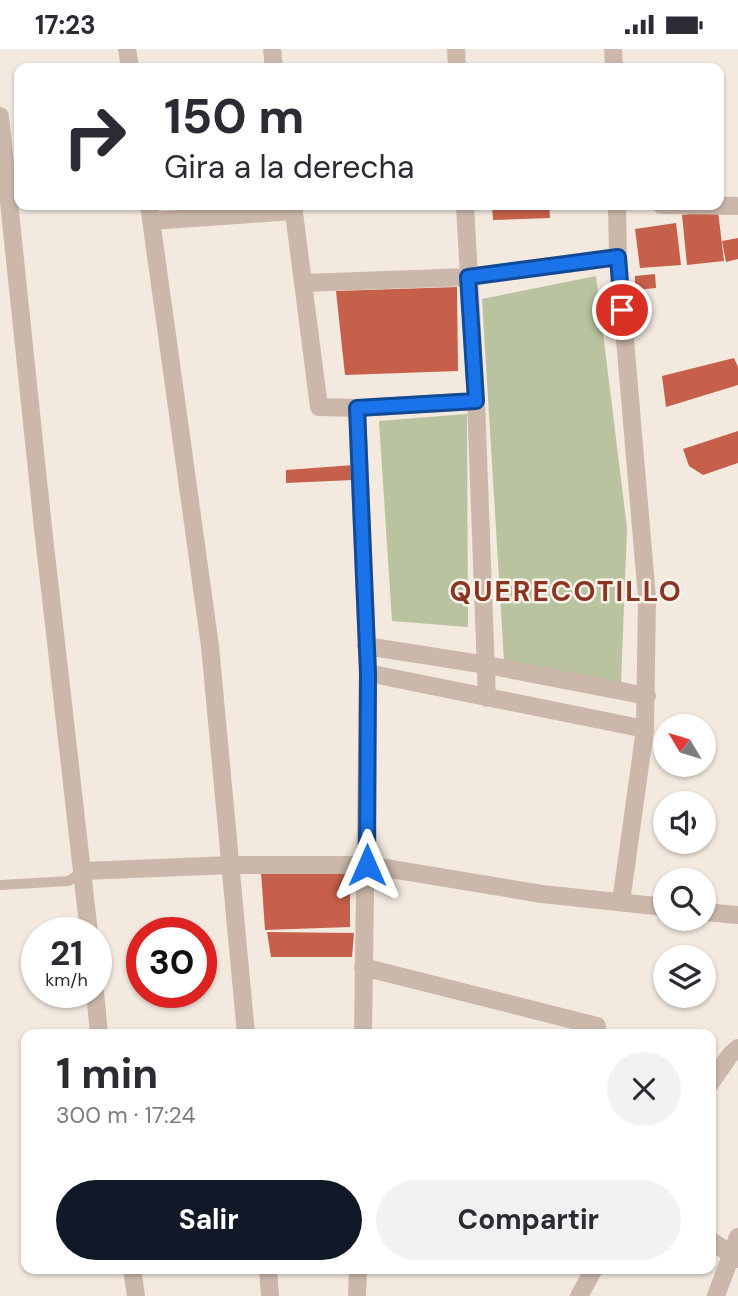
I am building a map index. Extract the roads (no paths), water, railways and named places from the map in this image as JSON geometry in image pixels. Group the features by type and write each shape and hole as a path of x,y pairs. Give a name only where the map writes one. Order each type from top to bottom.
{"street":[{"path":"0,116 87,917"},
{"path":"236,210 150,213 210,646 246,1029"},
{"path":"294,210 319,407 357,408 476,401"},
{"path":"464,210 476,401 487,698"},
{"path":"617,210 618,257 647,598 645,729 621,902"},
{"path":"304,283 468,277 618,257"},
{"path":"357,408 368,673 363,1029"},
{"path":"366,646 487,665 647,696"},
{"path":"368,673 645,729"},
{"path":"83,871 231,865 367,865 542,894 653,906"},
{"path":"716,913 738,915"},
{"path":"363,967 597,1026 597,1029"},
{"path":"97,1008 99,1029"},
{"path":"716,1076 734,1052 738,1037"},
{"path":"716,1296 735,1257 738,1237"},
{"path":"716,1244 735,1257"},
{"path":"133,1274 136,1296"},
{"path":"269,1274 271,1296"},
{"path":"357,1296 358,1274"},
{"path":"579,1296 591,1274"}],"lane":[{"path":"0,885 69,881 83,871"}],"district":[{"name":"QUERECOTILLO","path":"566,591"}]}
